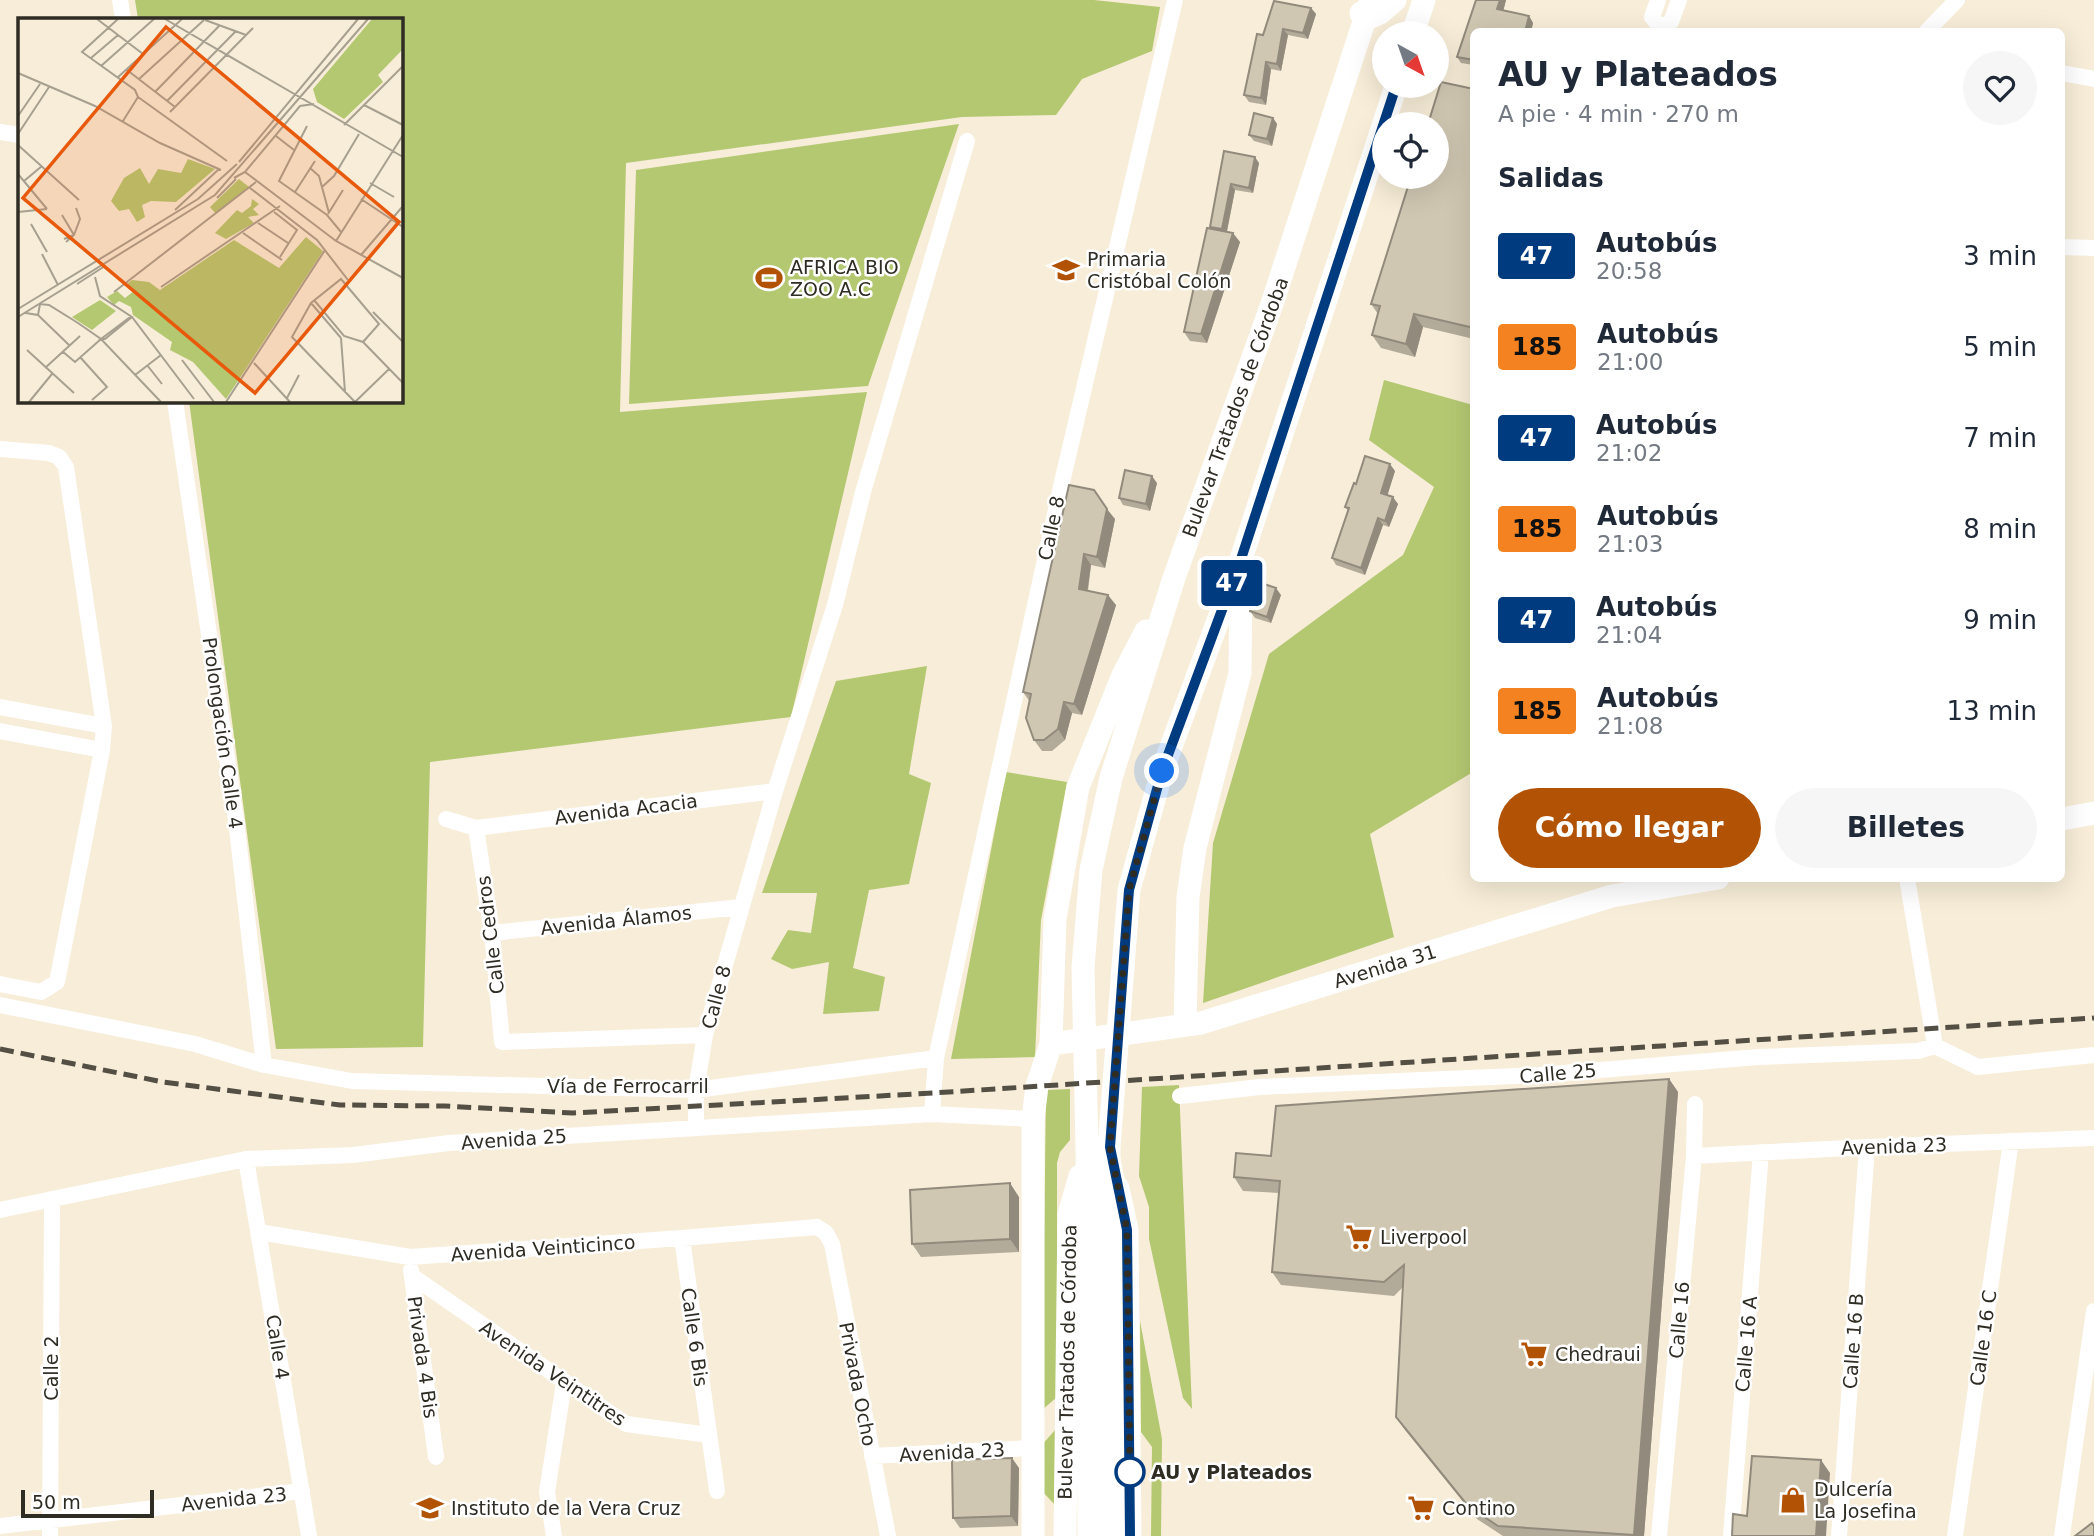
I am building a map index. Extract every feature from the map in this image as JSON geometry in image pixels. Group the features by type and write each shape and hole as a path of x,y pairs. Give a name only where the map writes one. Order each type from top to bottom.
{"main road":[{"path":"1364,7 1380,13 1395,0"},
{"path":"1417,21 1424,0"},
{"name":"Bulevar Tratados de Córdoba","path":"1110,1536 1108,1263 1083,967 1091,870 1111,778 1174,578 1273,301 1364,7"},
{"name":"Bulevar Tratados de Córdoba","path":"1089,1536 1098,1148 1129,890 1162,771 1241,559 1392,98"},
{"path":"1185,1024 1188,897 1193,860 1240,673 1241,559"},
{"path":"1033,1536 1033,1119 1037,1086 1060,1042 1055,919 1078,787 1123,675 1174,578"},
{"path":"2065,818 2094,813"},
{"name":"Avenida 31","path":"1060,1042 1200,1023 1612,896 1694,882"},
{"name":"Bulevar Tratados de Córdoba","path":"1065,1532 1069,1214 1098,1148"},
{"name":"Bulevar Tratados de Córdoba","path":"1098,1148 1127,1230 1130,1536"},
{"path":"1031,1448 1067,1406"},
{"path":"1032,1507 1065,1532"}],"street":[{"path":"120,0 122,18"},
{"name":"Calle 8","path":"936,1058 1062,482 1175,0"},
{"path":"1658,0 1652,17 1662,28"},
{"path":"1666,28 1671,22 1679,0"},
{"path":"1930,28 1957,0"},
{"path":"2065,74 2094,79"},
{"path":"0,132 18,135"},
{"name":"Calle 8","path":"696,1128 696,1090 705,1035 775,791 835,605 863,492 967,141"},
{"path":"2065,247 2094,248"},
{"name":"Prolongación Calle 4","path":"175,402 236,820 264,1065"},
{"path":"0,449 49,453 59,457 66,467 104,726 102,750 57,982 41,992 0,984"},
{"path":"0,707 104,726"},
{"path":"0,731 102,750"},
{"name":"Avenida Acacia","path":"476,828 775,791"},
{"path":"446,819 476,828"},
{"name":"Calle Cedros","path":"476,828 492,933 502,1042 705,1035"},
{"path":"1908,882 1935,1046 1978,1067 2094,1055"},
{"name":"Avenida Álamos","path":"492,933 741,907"},
{"name":"Vía de Ferrocarril","path":"0,1005 195,1044 264,1065 352,1081 696,1090 936,1058"},
{"name":"Calle 25","path":"1180,1096 1259,1087 1540,1075 1758,1056 1918,1051 1935,1046"},
{"path":"932,1115 936,1058"},
{"name":"Calle 16","path":"1659,1536 1694,1156 1695,1104"},
{"name":"Avenida 25","path":"0,1210 246,1159 353,1155 449,1143 932,1115 1033,1119"},
{"name":"Avenida 23","path":"1694,1156 2094,1138"},
{"name":"Calle 16 C","path":"1955,1536 2011,1141"},
{"name":"Calle 16 B","path":"1839,1536 1867,1147"},
{"name":"Calle 16 A","path":"1731,1536 1761,1152"},
{"name":"Calle 4","path":"246,1159 309,1536"},
{"name":"Calle 2","path":"50,1536 52,1201"},
{"name":"Avenida Veinticinco","path":"260,1232 410,1257 817,1227 826,1233"},
{"name":"Privada Ocho","path":"826,1233 832,1244 888,1536"},
{"name":"Calle 6 Bis","path":"682,1238 717,1491"},
{"name":"Privada 4 Bis","path":"410,1257 436,1457"},
{"name":"Avenida Veintitres","path":"412,1276 626,1424 709,1435"},
{"path":"2062,1536 2094,1311"},
{"path":"554,1536 547,1492 564,1383"},
{"name":"Avenida 23","path":"872,1456 1031,1448"},
{"name":"Avenida 23","path":"0,1526 302,1491"}],"green space":[{"path":"135,0 1094,0 1160,7 1152,51 1082,79 1056,115 962,117 626,163 620,412 867,392 791,717 430,762 423,1047 276,1049 189,402 402,402 402,18 138,18"},
{"name":"AFRICA BIO ZOO A.C","path":"959,124 868,386 629,404 636,170"},
{"path":"1384,380 1470,404 1470,774 1370,834 1394,937 1203,1003 1213,843 1269,654 1403,555 1434,487 1369,440"},
{"path":"927,666 909,774 931,783 909,884 869,890 853,968 885,977 879,1011 823,1014 829,962 792,969 771,959 788,930 811,933 817,893 762,893 836,681"},
{"path":"1006,772 1067,782 1041,920 1035,1057 951,1059"},
{"path":"1179,1085 1192,1409 1183,1398 1149,1239 1149,1207 1139,1176 1142,1087"},
{"path":"1070,1089 1070,1140 1060,1152 1057,1163 1057,1397 1042,1410 1046,1090"},
{"path":"1140,1321 1162,1439 1161,1536 1151,1536 1152,1447 1141,1432"},
{"path":"1056,1429 1055,1505 1041,1490 1040,1447"}],"building":[{"path":"1476,0 1500,0 1497,9 1529,16 1526,28 1470,28 1470,59 1457,57"},
{"path":"1274,1 1311,8 1303,33 1283,29 1277,64 1266,62 1261,98 1244,95 1257,34 1263,35"},
{"path":"1449,84 1470,88 1470,327 1414,314 1406,344 1372,335 1380,306 1371,304 1407,189 1449,189 1449,112 1432,112 1436,98 1449,98"},
{"path":"1254,113 1273,118 1267,139 1249,135"},
{"path":"1224,151 1255,157 1249,188 1231,184 1222,229 1210,227"},
{"path":"1207,228 1233,233 1201,334 1184,332"},
{"path":"1365,456 1390,464 1381,493 1393,497 1385,521 1378,518 1361,568 1332,558 1349,508 1345,507"},
{"path":"1125,470 1152,476 1146,504 1119,498"},
{"path":"1069,485 1094,490 1107,509 1097,557 1084,554 1079,589 1108,595 1074,704 1064,702 1058,729 1044,740 1034,740 1026,718 1031,694 1023,692"},
{"path":"1258,582 1276,588 1267,617 1250,611"},
{"path":"1669,1079 1634,1535 1498,1526 1468,1506 1396,1417 1404,1265 1384,1282 1272,1272 1280,1181 1234,1177 1236,1153 1271,1156 1276,1106"},
{"path":"1010,1183 1010,1239 912,1244 910,1190"},
{"name":"Dulcería La Josefina","path":"1752,1456 1821,1460 1816,1536 1732,1536 1733,1514 1747,1516"},
{"path":"1012,1458 1011,1516 953,1518 952,1460"},
{"path":"2092,1523 2094,1536 2075,1536"}],"railway":[{"path":"0,1049 163,1082 340,1105 445,1106 573,1113 933,1093 2094,1018"}],"bus line":[{"name":"47","path":"1130,1536 1127,1230 1110,1147 1129,890 1162,771 1241,559 1392,98"}],"place":[{"name":"Primaria Cristóbal Colón","path":"1066,270"},
{"name":"AFRICA BIO ZOO A.C","path":"769,278"},
{"name":"Liverpool","path":"1359,1237"},
{"name":"Chedraui","path":"1534,1354"},
{"name":"AU y Plateados","path":"1130,1472"},
{"name":"Dulcería La Josefina","path":"1793,1500"},
{"name":"Instituto de la Vera Cruz","path":"430,1508"},
{"name":"Contino","path":"1421,1508"}],"route":[{"path":"1130,1472 1130,1480 1127,1230 1110,1147 1129,890 1162,771"}]}
